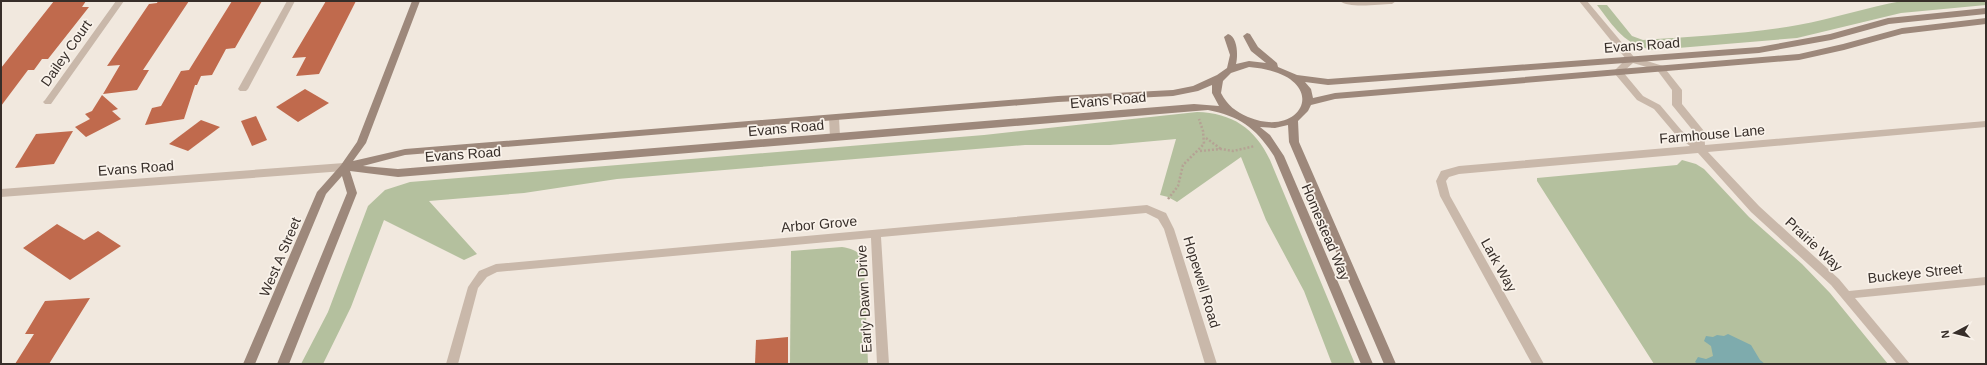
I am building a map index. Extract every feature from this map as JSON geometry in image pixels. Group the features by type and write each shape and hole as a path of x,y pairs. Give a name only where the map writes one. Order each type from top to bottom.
{"street":[{"name":"Dailey Court","path":"48,102 120,1"},
{"path":"243,89 291,1"},
{"name":"West A Street","path":"249,364 322,192 344,167 361,143 416,1"},
{"path":"1344,1 1359,3 1392,1"},
{"path":"1583,1 1631,59 1660,68 1677,90 1677,105 1699,131 1700,149"},
{"name":"Evans Road","path":"1296,78 1328,82 1759,50 1831,36 1888,21 1915,16 1986,11"},
{"name":"Evans Road","path":"1307,103 1334,96 1799,57 1844,47 1902,31 1986,22"},
{"path":"1247,36 1254,49 1279,68 1296,78 1305,90 1307,103 1305,109 1293,119 1276,124 1266,124 1246,120 1229,111 1218,98 1216,91 1219,78 1231,69 1239,66 1259,64 1279,68"},
{"path":"1228,37 1234,55 1231,69"},
{"path":"1618,72 1631,59"},
{"name":"Prairie Way","path":"1618,72 1640,98 1657,107 1680,133 1700,149 1755,209 1800,249 1847,295 1904,364"},
{"name":"Evans Road","path":"1,193 344,167 405,152 1058,99 1173,93 1195,89 1219,78"},
{"path":"1657,107 1677,105"},
{"name":"Evans Road","path":"344,167 398,173 835,138 1194,107 1208,107 1229,111"},
{"path":"834,118 835,138"},
{"name":"Homestead Way","path":"1293,119 1292,129 1294,142 1390,364"},
{"name":"Homestead Way","path":"1246,120 1267,137 1278,156 1367,364"},
{"name":"Farmhouse Lane","path":"1442,177 1450,172 1459,170 1986,124"},
{"path":"283,364 352,193 344,167"},
{"name":"Lark Way","path":"1442,177 1442,187 1445,196 1538,364"},
{"name":"Arbor Grove","path":"452,364 473,287 483,274 496,268 1147,209 1158,213"},
{"name":"Hopewell Road","path":"1158,213 1166,221 1173,239 1211,364"},
{"name":"Early Dawn Drive","path":"876,233 883,364"},
{"name":"Buckeye Street","path":"1847,295 1986,281"}],"path":[{"path":"1199,119 1206,138 1222,149"},
{"path":"1168,199 1179,185 1184,164 1200,151 1206,138"},
{"path":"1200,151 1222,149 1233,151 1255,146"}],"green space":[{"path":"1902,1 1986,1 1986,5 1901,13 1797,38 1654,50 1644,48 1628,40 1615,28 1597,5 1607,5 1632,36 1643,40 1760,31 1811,22"},
{"path":"1197,112 1221,115 1232,119 1250,131 1264,149 1270,160 1355,364 1332,364 1304,291 1266,220 1241,157 1177,202 1160,195 1176,139 1110,145 1025,145 617,179 524,193 429,201 477,254 464,260 384,220 351,307 323,364 301,364 328,312 368,206 385,190 410,182 984,135"},
{"path":"1682,160 1696,164 1704,169 1749,217 1802,264 1830,293 1888,364 1654,364 1537,181 1537,178 1677,165"},
{"path":"842,247 859,254 864,264 868,364 790,364 791,251"}],"water":[{"path":"1728,334 1751,345 1760,360 1765,364 1698,364 1695,362 1698,357 1706,359 1713,356 1711,346 1704,341 1706,336 1724,336"}],"building":[{"path":"54,1 86,1 82,7 89,7 48,59 42,59 34,70 28,70 1,106 1,68"},
{"path":"158,1 189,1 143,70 149,70 137,90 103,94 120,65 107,66 149,4 157,3"},
{"path":"232,1 262,1 235,48 226,49 212,75 201,76 197,85 195,85 184,119 145,125 152,108 161,106 181,71 189,70"},
{"path":"326,1 356,1 319,74 296,76 306,57 292,58"},
{"path":"305,89 329,103 298,122 276,107"},
{"path":"102,95 118,109 112,111 121,119 86,137 75,127 90,119 85,114 92,111"},
{"path":"256,116 267,140 252,146 241,121"},
{"path":"201,120 220,127 188,151 169,144"},
{"path":"73,131 54,164 15,168 36,134"},
{"path":"57,224 84,240 98,231 121,246 70,280 23,248"},
{"path":"90,298 49,364 15,364 34,334 25,334 45,301"},
{"path":"788,337 788,364 755,364 756,340"}]}
